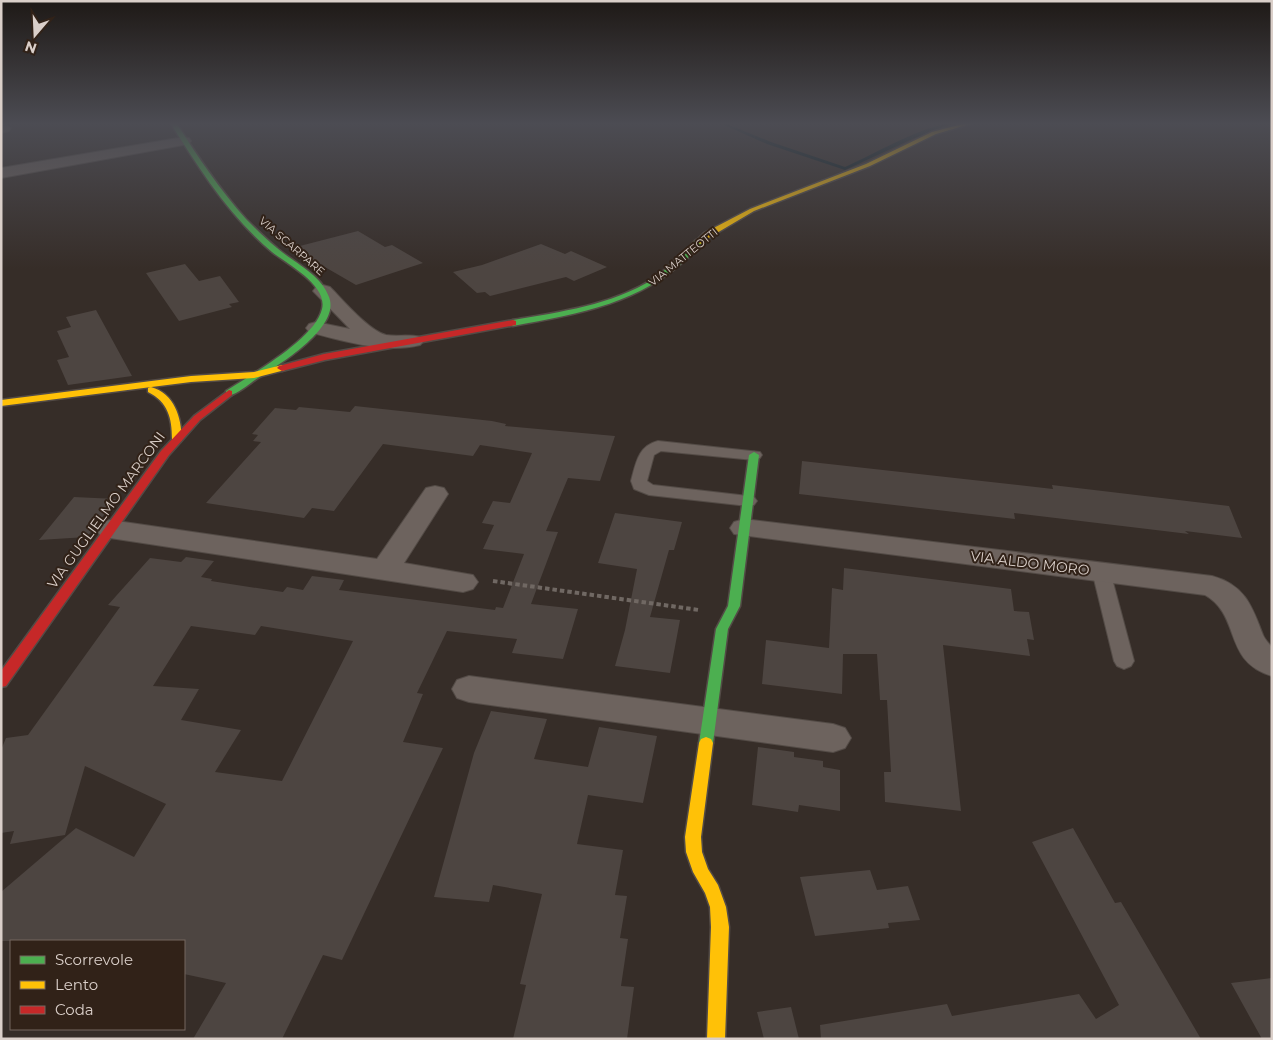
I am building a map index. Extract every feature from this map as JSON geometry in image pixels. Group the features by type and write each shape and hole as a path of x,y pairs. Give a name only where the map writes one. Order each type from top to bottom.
{"street":[{"name":"VIA SCARPARE","path":"205,173 254,231 323,291 328,306 326,314 312,332 281,358 254,374"},
{"name":"VIA MATTEOTTI","path":"312,332 316,342 345,348 390,344 541,318 604,303 627,295 657,279 706,235 752,210 849,173"},
{"name":"VIA MATTEOTTI","path":"323,291 365,332 390,344"},
{"name":"VIA MATTEOTTI","path":"254,374 390,344"},
{"path":"1,403 112,388 254,374"},
{"name":"VIA GUGLIELMO MARCONI","path":"1,682 177,439 216,401 254,374"},
{"path":"112,388 178,393"},
{"path":"151,390 161,393 175,411 177,439"},
{"path":"210,395 232,390"},
{"path":"716,1039 720,920 712,890 701,872 694,852 693,836 722,629 734,606 754,455"},
{"path":"385,570 435,494"},
{"name":"VIA ALDO MORO","path":"746,514 1100,571 1204,584 1227,594 1235,604 1256,654 1272,664"},
{"path":"110,529 463,582"},
{"path":"469,690 832,738"}],"lane":[{"path":"746,514 649,490 642,487 639,483 647,453 658,446 754,455"},
{"path":"1100,571 1124,661"}],"path":[{"path":"463,582 489,580 730,615"}],"building":[{"path":"358,231 385,247 392,245 423,263 356,285 292,248"},
{"path":"541,244 565,254 571,251 607,267 574,281 566,277 490,296 485,292 477,293 453,272 482,265"},
{"path":"185,264 199,281 220,276 239,302 229,304 232,307 179,321 146,273"},
{"path":"96,310 132,376 68,385 57,360 69,357 57,331 71,327 66,317"},
{"path":"355,406 492,421 506,424 505,426 615,436 600,481 568,478 546,531 558,532 531,604 578,609 563,659 512,653 517,639 447,631 417,693 423,694 403,742 443,748 342,960 323,955 282,1039 193,1039 226,983 185,974 185,940 1,941 1,892 76,828 134,857 166,804 85,766 65,835 10,844 14,831 1,833 1,750 6,738 28,735 120,607 108,605 150,558 181,562 186,557 214,561 201,577 212,579 211,581 283,592 287,587 303,590 312,576 344,580 339,590 495,610 496,607 503,608 524,554 483,549 494,525 482,523 493,501 510,503 532,453 480,445 473,456 383,444 334,511 312,508 304,518 206,503 261,442 253,441 258,435 252,434 275,408 296,410 299,407 350,412","holes":["191,626 255,635 261,626 353,641 282,781 215,772 241,730 181,720 199,689 153,686"]},
{"path":"802,461 1053,489 1052,485 1229,506 1242,538 1185,531 1189,534 1014,513 1015,519 799,494"},
{"path":"74,497 116,499 87,537 39,540"},
{"path":"615,513 682,522 674,550 669,550 650,617 680,620 670,673 615,666 625,630 637,569 598,563"},
{"path":"844,568 1011,589 1014,611 1029,612 1034,640 1027,639 1030,656 943,645 961,811 885,802 884,772 891,772 887,700 880,700 877,654 843,654 842,694 762,684 766,640 829,648 832,588 843,590"},
{"path":"491,711 547,719 534,759 588,767 599,727 657,736 643,803 588,795 577,844 623,850 615,895 627,896 620,938 628,939 621,986 634,987 627,1039 513,1039 526,985 520,984 542,894 493,885 489,902 434,897 474,753"},
{"path":"758,747 794,752 794,757 823,761 823,767 840,770 840,811 799,805 798,812 752,805"},
{"path":"1073,828 1115,903 1121,902 1201,1039 821,1039 820,1025 947,1004 952,1016 1079,994 1096,1019 1119,1005 1032,842"},
{"path":"870,870 877,890 908,886 920,920 888,923 889,928 815,936 800,877"},
{"path":"1272,978 1272,1039 1262,1039 1231,983"},
{"path":"791,1007 799,1039 764,1039 757,1012"}],"traffic: fast":[{"path":"206,173 244,221 273,249 315,282 326,298 327,307 323,319 301,343 270,367 229,393"},
{"path":"513,323 547,317 615,300 646,286 660,277 699,242"},
{"path":"706,743 722,629 734,606 754,455"}],"traffic: slow":[{"path":"699,242 707,235 752,210 849,173"},
{"path":"1,403 191,379 254,375 282,368"},
{"path":"151,390 164,398 169,404 175,416 177,439"},
{"path":"706,743 693,837 694,852 701,872 712,890 718,907 720,927 716,1039"}],"traffic: jam":[{"path":"282,368 324,357 513,323"},
{"path":"1,682 165,453 197,418 229,393"}]}
